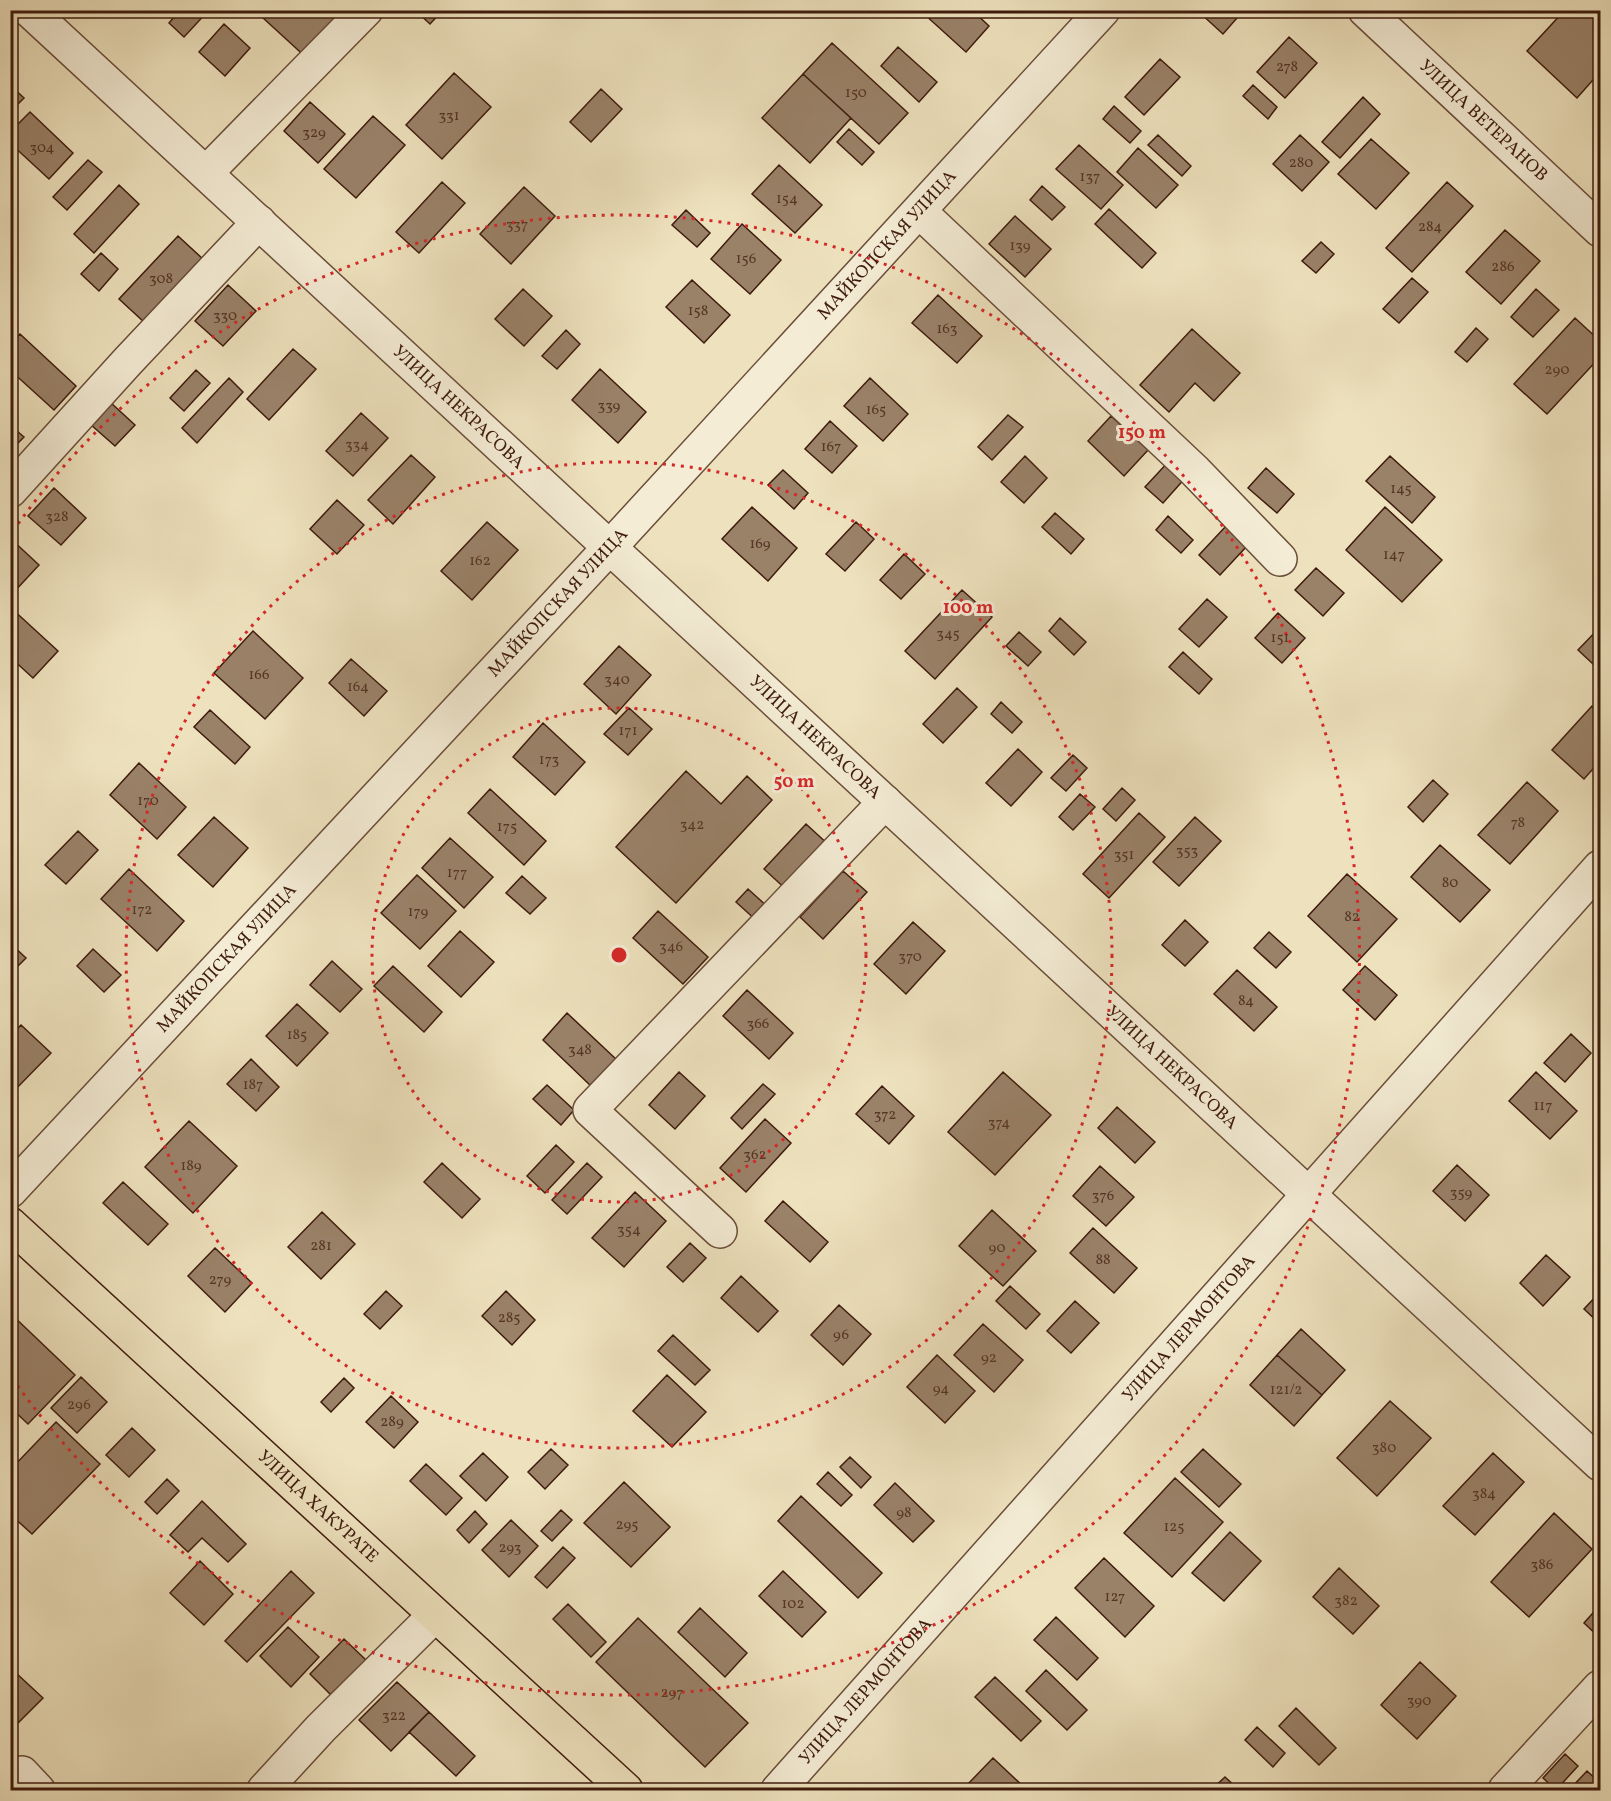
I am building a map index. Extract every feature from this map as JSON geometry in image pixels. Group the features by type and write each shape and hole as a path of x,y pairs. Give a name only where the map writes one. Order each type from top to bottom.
{"main road":[{"name":"УЛИЦА ХАКУРАТЕ","path":"10,1224 626,1791"}],"street":[{"name":"УЛИЦА НЕКРАСОВА","path":"29,10 1600,1464"},
{"path":"206,173 366,10"},
{"name":"МАЙКОПСКАЯ УЛИЦА","path":"10,1191 610,547 1103,10"},
{"name":"УЛИЦА ВЕТЕРАНОВ","path":"1365,10 1600,230"},
{"path":"919,211 1194,470 1280,559"},
{"path":"10,491 259,222"},
{"path":"720,1231 590,1110 885,802"},
{"name":"УЛИЦА ЛЕРМОНТОВА","path":"778,1791 1600,867"},
{"path":"264,1791 321,1728 435,1615"},
{"path":"1506,1791 1600,1687"}],"building":[{"path":"180,10 209,10 184,37 169,23"},
{"path":"269,10 357,10 310,61 262,17"},
{"path":"415,10 443,10 430,24"},
{"path":"927,10 972,10 989,26 966,52 924,14"},
{"path":"1202,10 1244,10 1223,34 1200,13"},
{"path":"1565,10 1600,10 1600,72 1577,98 1527,51"},
{"path":"224,24 250,48 225,76 199,52"},
{"path":"1289,37 1317,63 1285,98 1257,72"},
{"path":"832,43 908,113 879,144 803,74"},
{"path":"898,47 937,82 919,102 881,66"},
{"path":"1160,59 1180,77 1144,115 1125,97"},
{"path":"454,73 491,107 442,159 406,125"},
{"path":"803,74 851,118 810,163 762,118"},
{"path":"10,85 24,98 10,112"},
{"path":"1253,85 1277,107 1268,119 1243,96"},
{"path":"601,89 622,109 591,142 570,122"},
{"path":"1363,97 1380,114 1340,158 1322,142"},
{"path":"310,102 345,134 318,163 284,131"},
{"path":"1114,106 1141,131 1130,143 1103,119"},
{"path":"30,112 73,153 49,179 10,143 10,132"},
{"path":"373,116 405,145 356,198 324,169"},
{"path":"849,129 874,152 862,165 837,142"},
{"path":"1158,135 1191,166 1182,176 1148,145"},
{"path":"1300,135 1329,162 1302,191 1273,164"},
{"path":"1371,139 1409,173 1376,209 1338,174"},
{"path":"1079,145 1123,185 1101,209 1056,169"},
{"path":"1138,148 1178,185 1156,208 1117,172"},
{"path":"88,160 102,172 67,210 53,197"},
{"path":"779,165 822,205 795,233 752,194"},
{"path":"442,182 465,203 419,253 396,232"},
{"path":"1447,182 1473,206 1412,272 1386,248"},
{"path":"119,185 139,204 94,253 74,234"},
{"path":"1042,186 1065,207 1052,220 1030,200"},
{"path":"524,187 555,216 511,264 480,234"},
{"path":"1109,209 1156,253 1142,268 1095,224"},
{"path":"686,210 710,233 697,247 672,225"},
{"path":"1015,216 1051,249 1025,277 989,244"},
{"path":"742,224 781,260 750,294 711,259"},
{"path":"1505,230 1540,261 1501,304 1466,272"},
{"path":"178,236 204,260 145,323 119,299"},
{"path":"1321,242 1334,254 1316,273 1302,261"},
{"path":"101,253 118,269 99,291 81,274"},
{"path":"1412,278 1428,292 1399,323 1383,309"},
{"path":"692,280 730,315 704,343 666,307"},
{"path":"228,285 256,311 223,346 195,321"},
{"path":"523,289 552,316 524,346 495,319"},
{"path":"1536,289 1559,310 1533,337 1511,317"},
{"path":"938,295 982,336 957,363 912,323"},
{"path":"1575,318 1600,341 1600,357 1547,414 1514,384"},
{"path":"1476,328 1488,339 1467,362 1455,352"},
{"path":"1192,329 1240,373 1214,401 1195,383 1169,412 1140,385"},
{"path":"566,330 580,344 557,369 542,356"},
{"path":"20,334 76,386 54,410 10,370 10,344"},
{"path":"293,349 316,369 269,420 247,399"},
{"path":"600,369 646,412 618,443 572,400"},
{"path":"196,370 210,383 184,411 170,398"},
{"path":"229,378 243,392 197,443 182,428"},
{"path":"870,378 908,414 883,441 844,406"},
{"path":"110,402 135,425 115,446 90,424"},
{"path":"361,413 388,438 353,476 326,451"},
{"path":"1008,415 1023,427 992,460 978,447"},
{"path":"1111,416 1148,450 1124,476 1088,441"},
{"path":"830,421 857,446 832,473 805,449"},
{"path":"10,425 24,437 10,451"},
{"path":"411,455 435,477 393,524 368,500"},
{"path":"1025,456 1047,478 1024,503 1001,482"},
{"path":"1390,456 1435,497 1412,523 1366,481"},
{"path":"1170,460 1187,476 1163,503 1145,487"},
{"path":"1266,468 1294,494 1277,513 1248,488"},
{"path":"783,470 808,493 794,509 768,485"},
{"path":"54,488 86,518 61,545 28,516"},
{"path":"337,500 364,525 337,554 310,529"},
{"path":"752,507 797,548 768,581 722,539"},
{"path":"1385,507 1442,560 1402,602 1346,550"},
{"path":"1055,513 1084,539 1071,554 1042,527"},
{"path":"1168,516 1193,540 1181,553 1156,530"},
{"path":"487,522 518,550 472,600 441,571"},
{"path":"856,522 874,539 845,571 826,554"},
{"path":"1226,526 1247,546 1220,575 1199,555"},
{"path":"10,538 39,565 13,593 10,591"},
{"path":"904,554 925,574 901,599 880,580"},
{"path":"1316,568 1344,593 1323,616 1295,590"},
{"path":"962,590 992,617 935,679 905,651"},
{"path":"1207,599 1227,617 1199,647 1179,629"},
{"path":"10,607 58,651 33,678 10,657"},
{"path":"1278,613 1305,638 1282,663 1255,638"},
{"path":"1060,618 1086,642 1074,655 1049,631"},
{"path":"1600,627 1600,657 1593,664 1578,650"},
{"path":"253,631 303,678 265,719 214,673"},
{"path":"1019,632 1041,652 1028,666 1006,646"},
{"path":"619,646 651,675 616,714 584,684"},
{"path":"1183,652 1212,679 1199,694 1169,667"},
{"path":"351,659 387,691 364,716 329,683"},
{"path":"957,688 977,707 943,743 923,724"},
{"path":"1001,702 1022,722 1012,733 991,714"},
{"path":"1592,706 1600,713 1600,761 1584,779 1552,750"},
{"path":"629,708 652,729 628,755 604,734"},
{"path":"210,710 250,747 235,764 194,727"},
{"path":"543,723 585,762 555,795 513,757"},
{"path":"1018,749 1042,772 1011,806 986,783"},
{"path":"1073,755 1087,768 1066,791 1051,778"},
{"path":"139,763 186,807 157,839 110,795"},
{"path":"686,771 721,804 747,776 772,800 676,903 616,847"},
{"path":"1433,780 1448,794 1423,822 1408,807"},
{"path":"1527,782 1558,811 1510,864 1478,835"},
{"path":"1122,788 1135,800 1116,821 1103,809"},
{"path":"490,789 546,841 524,865 468,813"},
{"path":"1080,794 1095,807 1073,830 1059,817"},
{"path":"1139,813 1165,837 1109,898 1083,874"},
{"path":"214,817 248,848 213,887 178,855"},
{"path":"1195,817 1221,841 1179,886 1153,862"},
{"path":"806,824 831,847 789,892 764,869"},
{"path":"78,831 98,850 66,884 45,865"},
{"path":"450,838 493,877 464,908 422,868"},
{"path":"1440,845 1490,890 1460,922 1411,877"},
{"path":"129,869 184,921 157,951 101,899"},
{"path":"843,871 867,892 823,939 800,917"},
{"path":"1347,874 1397,919 1357,962 1308,916"},
{"path":"417,875 456,911 420,949 381,913"},
{"path":"522,876 546,898 530,914 506,893"},
{"path":"748,889 770,909 758,922 736,902"},
{"path":"658,911 708,957 683,984 633,938"},
{"path":"1185,920 1208,942 1185,966 1162,945"},
{"path":"913,922 945,951 906,994 874,964"},
{"path":"460,931 494,962 461,997 428,966"},
{"path":"1269,932 1291,952 1276,968 1254,948"},
{"path":"10,943 26,958 10,974"},
{"path":"93,949 121,975 104,992 77,966"},
{"path":"332,961 362,989 340,1012 310,985"},
{"path":"393,966 442,1012 424,1032 374,986"},
{"path":"1365,966 1397,995 1375,1020 1343,990"},
{"path":"1237,970 1277,1007 1254,1031 1214,994"},
{"path":"747,990 793,1033 769,1059 723,1016"},
{"path":"297,1004 328,1033 297,1066 266,1036"},
{"path":"567,1013 618,1061 593,1088 543,1040"},
{"path":"21,1025 51,1053 10,1095 10,1036"},
{"path":"1571,1034 1591,1053 1565,1082 1544,1063"},
{"path":"251,1059 279,1087 256,1111 227,1084"},
{"path":"679,1072 705,1096 675,1129 649,1105"},
{"path":"1003,1072 1051,1115 995,1175 948,1132"},
{"path":"1536,1072 1577,1111 1550,1139 1509,1101"},
{"path":"763,1084 775,1094 742,1129 731,1118"},
{"path":"547,1085 574,1110 561,1125 533,1099"},
{"path":"882,1086 914,1116 889,1144 856,1114"},
{"path":"1117,1107 1155,1142 1135,1163 1098,1128"},
{"path":"765,1119 791,1143 746,1192 720,1168"},
{"path":"189,1121 237,1166 193,1213 145,1167"},
{"path":"556,1145 574,1162 545,1193 527,1176"},
{"path":"442,1163 480,1199 462,1218 424,1182"},
{"path":"587,1163 602,1177 567,1214 552,1200"},
{"path":"1457,1165 1489,1195 1465,1221 1433,1191"},
{"path":"1100,1166 1134,1197 1106,1226 1073,1196"},
{"path":"123,1182 168,1224 148,1245 103,1203"},
{"path":"635,1192 666,1221 624,1267 592,1238"},
{"path":"783,1201 828,1242 810,1262 765,1221"},
{"path":"992,1210 1036,1251 1003,1286 959,1246"},
{"path":"322,1212 355,1244 321,1279 288,1247"},
{"path":"1093,1228 1137,1268 1114,1293 1070,1253"},
{"path":"690,1243 706,1258 683,1282 667,1267"},
{"path":"215,1248 252,1283 225,1312 188,1276"},
{"path":"1546,1255 1570,1277 1543,1306 1520,1283"},
{"path":"741,1276 778,1311 758,1332 721,1298"},
{"path":"1010,1286 1040,1314 1026,1329 996,1301"},
{"path":"386,1291 402,1306 380,1329 364,1314"},
{"path":"506,1291 535,1320 512,1345 482,1316"},
{"path":"1600,1292 1600,1324 1584,1309"},
{"path":"1075,1301 1099,1323 1071,1353 1047,1331"},
{"path":"839,1305 871,1334 843,1365 811,1335"},
{"path":"10,1313 75,1375 28,1424 10,1407"},
{"path":"983,1324 1023,1360 994,1392 954,1355"},
{"path":"1301,1329 1345,1370 1322,1395 1277,1355"},
{"path":"673,1335 710,1370 695,1385 658,1351"},
{"path":"937,1355 975,1391 945,1423 907,1387"},
{"path":"1277,1355 1322,1395 1294,1426 1250,1385"},
{"path":"667,1375 706,1412 672,1447 633,1411"},
{"path":"81,1377 107,1402 77,1433 51,1408"},
{"path":"344,1378 354,1388 331,1412 321,1402"},
{"path":"391,1396 418,1422 394,1448 366,1422"},
{"path":"1390,1401 1431,1438 1377,1496 1337,1458"},
{"path":"56,1422 100,1464 32,1534 10,1514 10,1470"},
{"path":"132,1428 155,1450 129,1477 106,1455"},
{"path":"551,1449 568,1465 545,1489 528,1472"},
{"path":"1203,1449 1241,1484 1219,1507 1181,1472"},
{"path":"483,1453 508,1477 486,1501 460,1476"},
{"path":"1493,1453 1524,1482 1475,1535 1443,1506"},
{"path":"850,1457 871,1477 861,1488 840,1467"},
{"path":"426,1464 462,1498 446,1515 410,1481"},
{"path":"828,1472 852,1495 841,1506 817,1484"},
{"path":"1175,1478 1223,1522 1172,1577 1124,1533"},
{"path":"167,1479 179,1491 157,1514 145,1502"},
{"path":"624,1482 670,1527 631,1567 584,1523"},
{"path":"895,1483 934,1521 913,1542 874,1505"},
{"path":"801,1496 882,1573 858,1598 778,1521"},
{"path":"202,1501 246,1544 228,1562 202,1538 188,1552 170,1535"},
{"path":"561,1510 572,1520 552,1541 541,1531"},
{"path":"475,1511 487,1524 469,1543 457,1530"},
{"path":"1554,1513 1592,1549 1529,1617 1491,1582"},
{"path":"511,1520 538,1546 509,1577 482,1550"},
{"path":"1230,1532 1261,1561 1224,1601 1192,1573"},
{"path":"563,1547 575,1558 547,1588 535,1577"},
{"path":"1104,1558 1154,1606 1125,1637 1075,1588"},
{"path":"200,1561 233,1594 204,1625 170,1593"},
{"path":"1339,1568 1379,1606 1353,1634 1313,1597"},
{"path":"291,1571 314,1593 247,1662 225,1641"},
{"path":"783,1571 826,1612 802,1637 759,1596"},
{"path":"568,1604 606,1642 591,1657 553,1619"},
{"path":"1600,1605 1600,1638 1584,1623"},
{"path":"700,1608 747,1653 725,1677 678,1632"},
{"path":"1056,1617 1098,1658 1077,1680 1034,1640"},
{"path":"638,1618 748,1723 705,1767 596,1662"},
{"path":"288,1627 319,1657 291,1687 260,1656"},
{"path":"344,1639 366,1660 332,1696 310,1674"},
{"path":"1420,1662 1456,1696 1417,1739 1381,1705"},
{"path":"1046,1670 1087,1710 1067,1730 1026,1691"},
{"path":"16,1673 43,1698 17,1724 10,1718 10,1678"},
{"path":"995,1677 1041,1721 1021,1741 975,1697"},
{"path":"397,1682 429,1712 391,1751 359,1720"},
{"path":"1296,1708 1336,1748 1319,1765 1279,1726"},
{"path":"429,1712 475,1756 456,1776 409,1732"},
{"path":"1257,1727 1285,1753 1273,1767 1245,1740"},
{"path":"1565,1754 1578,1766 1556,1790 1543,1778"},
{"path":"993,1758 1027,1790 972,1790 967,1785"},
{"path":"1587,1771 1600,1783 1600,1790 1569,1790"},
{"path":"1225,1777 1239,1790 1211,1790"}]}
